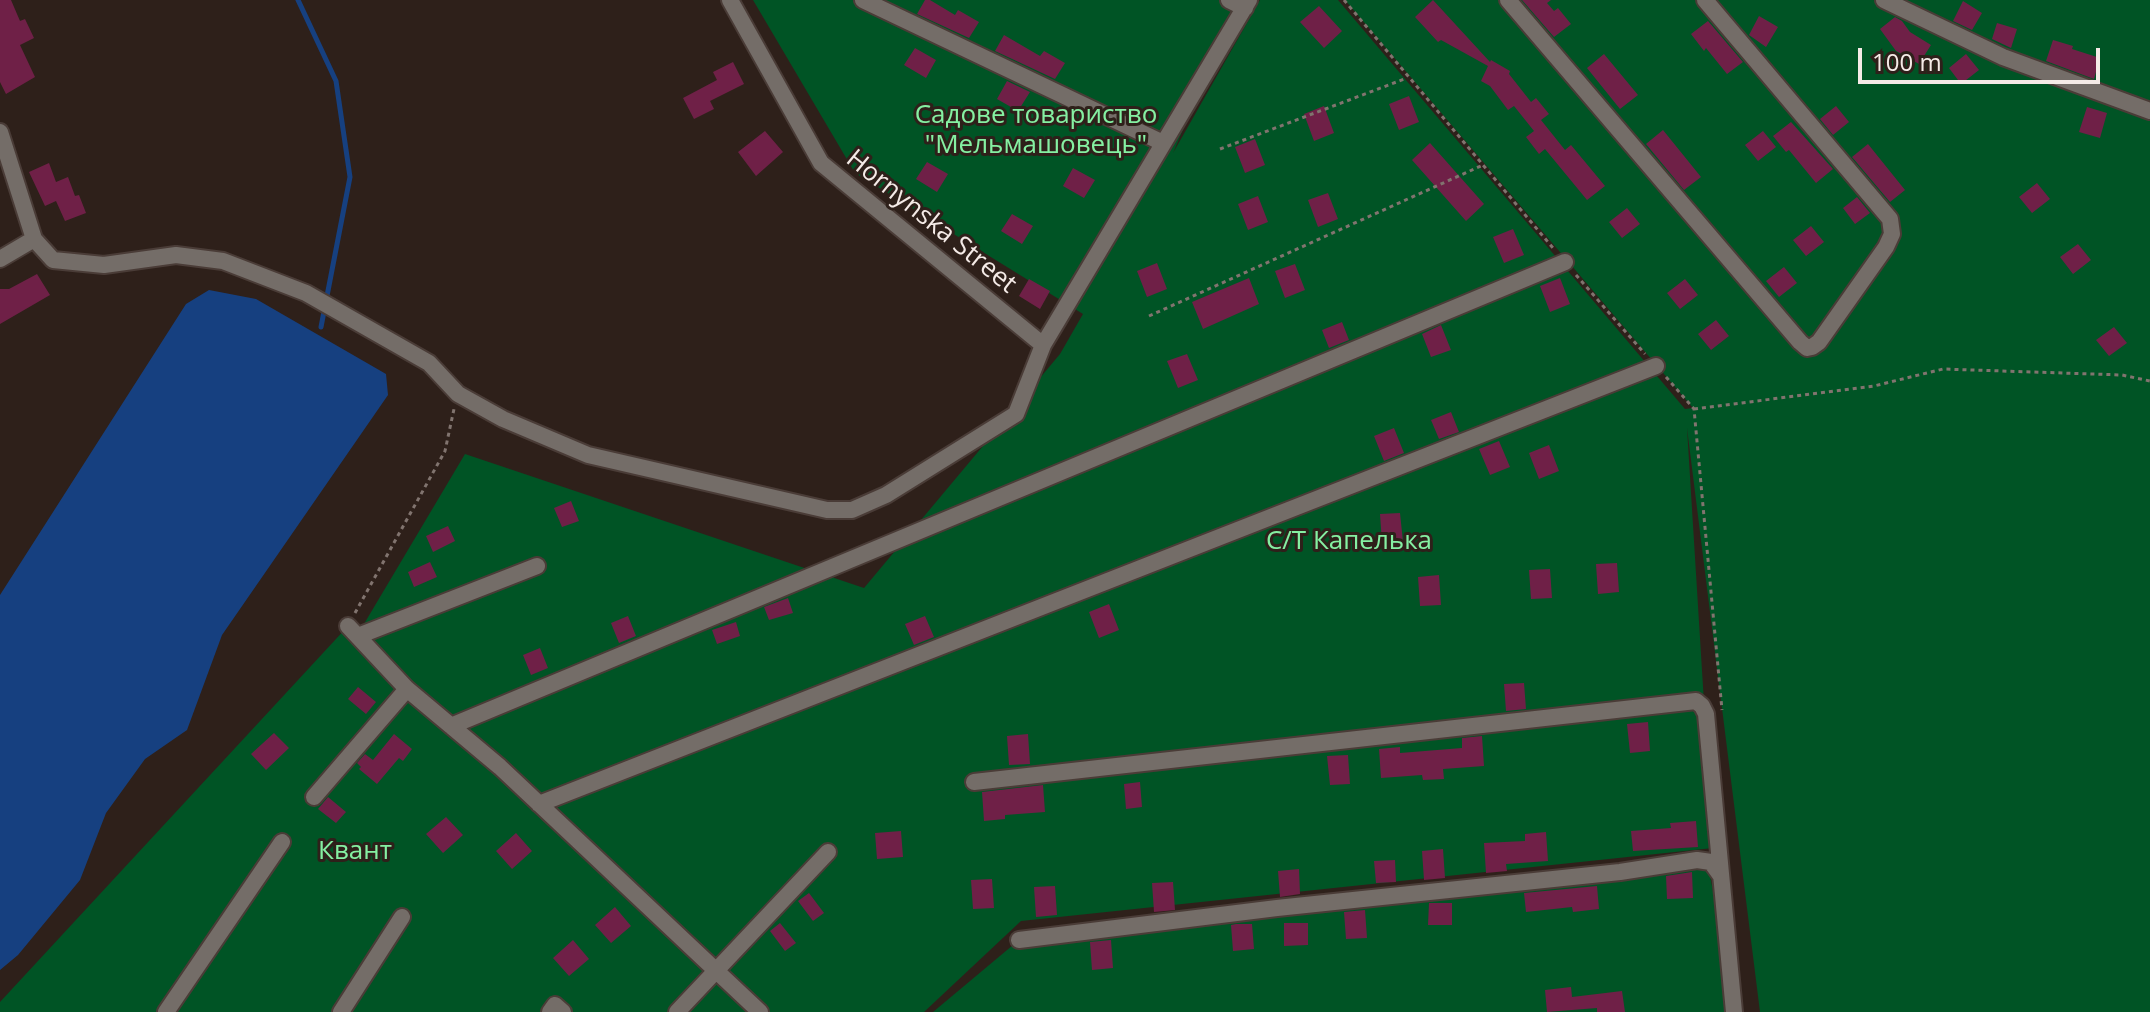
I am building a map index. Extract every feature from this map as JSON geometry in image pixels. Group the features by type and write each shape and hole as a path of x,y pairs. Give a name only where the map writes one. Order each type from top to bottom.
{"street":[{"name":"Hornynska Street","path":"730,0 821,163 1043,345"},
{"path":"863,0 1163,143"},
{"path":"0,132 34,239 53,260 104,265 176,255 223,261 306,293 429,363 458,394 503,419 588,455 827,510 852,510 886,495 1016,414 1043,345 1247,4 1229,0"},
{"path":"1508,0 1800,342 1807,348 1812,347 1819,342 1886,247 1892,234 1890,219 1705,0"},
{"path":"1884,0 2003,57 2150,111"},
{"path":"0,259 34,239"},
{"path":"451,726 1565,262"},
{"path":"539,804 1656,366"},
{"path":"537,566 353,631 407,689 539,804 760,1012"},
{"path":"314,797 407,689"},
{"path":"974,782 1695,701 1706,714 1734,1012"},
{"path":"166,1012 282,842"},
{"path":"677,1012 828,852"},
{"path":"1019,940 1277,908 1620,872 1702,859 1715,865 1721,878"},
{"path":"341,1012 402,917"},
{"path":"550,1012 555,1005 563,1012"}],"path":[{"path":"1344,0 1565,262 1694,409 1723,722"},
{"path":"1220,149 1409,77"},
{"path":"1149,316 1483,165"},
{"path":"1694,409 1874,386 1943,369 2122,375 2150,381"},
{"path":"353,631 445,451 458,394"}],"green space":[{"path":"753,0 1238,0 1173,153 1260,0 1338,0 1685,409 1693,408 1345,0 2150,0 2150,1012 1760,1012 1687,428 1713,848 1021,921 924,1012 0,1012 0,1002 348,626 358,634 465,454 864,588 1060,354 1083,314 855,173"},
{"path":"1707,860 1736,1012 933,1012 1019,940"}],"water":[{"path":"209,290 256,299 386,374 388,395 222,635 187,730 145,759 106,813 80,880 18,955 0,970 0,595 186,304"}],"building":[{"path":"0,0 11,0 20,21 25,19 34,38 20,45 35,77 6,94 0,82"},
{"path":"925,0 955,15 958,10 979,22 969,38 917,14"},
{"path":"1433,0 1490,62 1510,71 1509,74 1531,102 1536,98 1549,114 1541,120 1565,150 1571,145 1605,186 1587,200 1545,149 1539,154 1526,137 1534,131 1514,106 1508,110 1490,86 1481,81 1488,66 1441,40 1438,42 1415,17"},
{"path":"1522,0 1551,0 1547,3 1554,11 1558,8 1571,24 1554,37"},
{"path":"1963,1 1982,13 1972,30 1953,21"},
{"path":"1319,6 1342,31 1324,48 1300,22"},
{"path":"1759,16 1778,27 1766,47 1749,35"},
{"path":"1895,17 1910,32 1931,45 1919,64 1896,51 1880,29"},
{"path":"1708,21 1743,62 1727,74 1691,34"},
{"path":"1997,23 2017,29 2011,48 1992,39"},
{"path":"1004,35 1040,56 1044,51 1065,63 1055,79 995,51"},
{"path":"2053,40 2100,58 2094,79 2046,61"},
{"path":"915,48 936,60 926,78 904,65"},
{"path":"1604,54 1638,95 1620,109 1587,68"},
{"path":"1966,54 1979,70 1961,84 1949,68"},
{"path":"733,62 744,84 710,101 714,109 694,119 683,98 717,80 713,72"},
{"path":"1007,81 1030,92 1018,111 997,99"},
{"path":"1409,96 1419,122 1399,130 1389,104"},
{"path":"1324,106 1334,133 1314,141 1304,114"},
{"path":"1836,106 1849,122 1833,135 1820,119"},
{"path":"2087,107 2107,113 2100,138 2079,132"},
{"path":"1791,122 1833,169 1816,183 1773,136"},
{"path":"1663,130 1701,177 1684,190 1646,144"},
{"path":"765,131 783,152 756,176 738,152"},
{"path":"1763,131 1776,147 1758,161 1745,145"},
{"path":"1255,139 1265,165 1245,173 1235,147"},
{"path":"1430,143 1484,204 1466,221 1412,160"},
{"path":"1868,144 1905,190 1890,202 1852,157"},
{"path":"927,162 948,174 937,192 916,179"},
{"path":"49,163 56,182 68,177 86,213 65,221 56,201 45,206 29,172"},
{"path":"1073,168 1095,180 1084,198 1063,186"},
{"path":"2037,183 2050,199 2032,213 2019,197"},
{"path":"1328,193 1338,219 1318,227 1308,200"},
{"path":"1258,196 1268,222 1248,230 1238,204"},
{"path":"1857,197 1870,213 1855,224 1843,208"},
{"path":"1627,208 1640,224 1622,238 1609,222"},
{"path":"1012,214 1033,226 1022,244 1001,231"},
{"path":"1811,226 1824,242 1806,256 1793,240"},
{"path":"1513,229 1524,255 1504,263 1493,237"},
{"path":"2078,244 2091,260 2073,274 2060,257"},
{"path":"1157,263 1167,289 1147,297 1137,271"},
{"path":"1295,264 1305,290 1285,298 1275,271"},
{"path":"1784,267 1797,283 1779,297 1766,281"},
{"path":"37,274 50,295 0,324 0,289 9,289"},
{"path":"1249,278 1259,304 1203,329 1192,302"},
{"path":"1560,278 1570,304 1550,312 1540,286"},
{"path":"1029,279 1050,291 1040,309 1019,296"},
{"path":"1685,279 1698,295 1680,309 1667,293"},
{"path":"1716,320 1729,336 1711,350 1698,334"},
{"path":"1342,322 1349,340 1329,348 1322,330"},
{"path":"1441,325 1451,350 1431,357 1422,334"},
{"path":"2114,327 2127,343 2109,356 2096,340"},
{"path":"1187,354 1198,380 1178,388 1167,361"},
{"path":"1451,412 1459,432 1439,439 1431,420"},
{"path":"1394,428 1404,453 1384,461 1374,436"},
{"path":"1499,441 1510,467 1490,475 1479,449"},
{"path":"1549,445 1559,471 1539,479 1529,453"},
{"path":"571,501 579,521 562,527 554,508"},
{"path":"1400,513 1403,542 1382,543 1380,514"},
{"path":"448,526 455,541 433,552 426,536"},
{"path":"430,562 437,577 414,587 408,572"},
{"path":"1617,563 1619,592 1598,594 1596,564"},
{"path":"1550,569 1552,598 1531,599 1529,570"},
{"path":"1439,575 1441,605 1420,606 1418,577"},
{"path":"788,598 793,613 769,620 764,607"},
{"path":"1109,604 1119,630 1099,638 1089,612"},
{"path":"628,616 636,636 619,643 611,623"},
{"path":"925,616 934,637 914,645 905,624"},
{"path":"736,622 740,636 717,644 712,630"},
{"path":"540,648 548,668 531,675 523,655"},
{"path":"1524,683 1526,709 1506,711 1504,684"},
{"path":"358,687 376,702 366,714 348,699"},
{"path":"1648,722 1650,751 1630,753 1627,724"},
{"path":"274,733 289,748 266,770 251,754"},
{"path":"394,734 412,749 403,761 399,758 377,784 359,769 361,767 357,763 365,754 373,760"},
{"path":"1028,734 1030,764 1009,765 1007,736"},
{"path":"1482,736 1484,766 1443,769 1444,779 1423,780 1422,775 1381,778 1379,749 1400,747 1400,753 1462,748 1462,738"},
{"path":"1348,755 1350,784 1330,785 1327,756"},
{"path":"1140,782 1142,807 1126,809 1124,784"},
{"path":"1043,785 1045,812 1005,815 1005,819 984,821 982,792"},
{"path":"328,797 346,812 336,823 318,809"},
{"path":"446,817 463,835 443,853 426,834"},
{"path":"1696,821 1698,847 1633,851 1631,831 1671,828 1670,823"},
{"path":"901,831 903,857 877,859 875,833"},
{"path":"1546,832 1548,861 1506,864 1507,871 1486,873 1484,843 1525,841 1525,834"},
{"path":"516,833 532,851 512,869 496,851"},
{"path":"1443,849 1445,878 1424,880 1422,851"},
{"path":"1395,860 1396,882 1376,883 1374,861"},
{"path":"1299,869 1300,894 1280,897 1278,871"},
{"path":"1692,872 1693,898 1667,899 1666,876"},
{"path":"992,879 994,908 973,909 971,880"},
{"path":"1173,882 1175,910 1154,912 1152,883"},
{"path":"1055,886 1057,915 1036,917 1034,887"},
{"path":"1597,886 1599,909 1573,912 1572,907 1526,912 1524,893"},
{"path":"809,893 824,913 813,921 798,901"},
{"path":"1429,903 1452,903 1452,925 1428,925"},
{"path":"615,907 631,926 611,943 595,925"},
{"path":"1365,910 1367,938 1346,939 1344,912"},
{"path":"780,923 796,943 785,951 770,931"},
{"path":"1284,923 1308,923 1308,945 1284,946"},
{"path":"1252,924 1254,949 1233,951 1231,925"},
{"path":"573,940 589,959 569,976 553,958"},
{"path":"1111,940 1113,968 1092,970 1090,942"},
{"path":"1571,987 1572,997 1622,991 1625,1012 1597,1012 1597,1008 1547,1012 1545,990"}],"waterway":[{"path":"298,0 336,81 350,177 321,327"}],"park label":[{"name":"Садове товариство \"Мельмашовець\"","path":"1036,131"},
{"name":"С/Т Капелька","path":"1349,542"},
{"name":"Квант","path":"355,852"}]}
